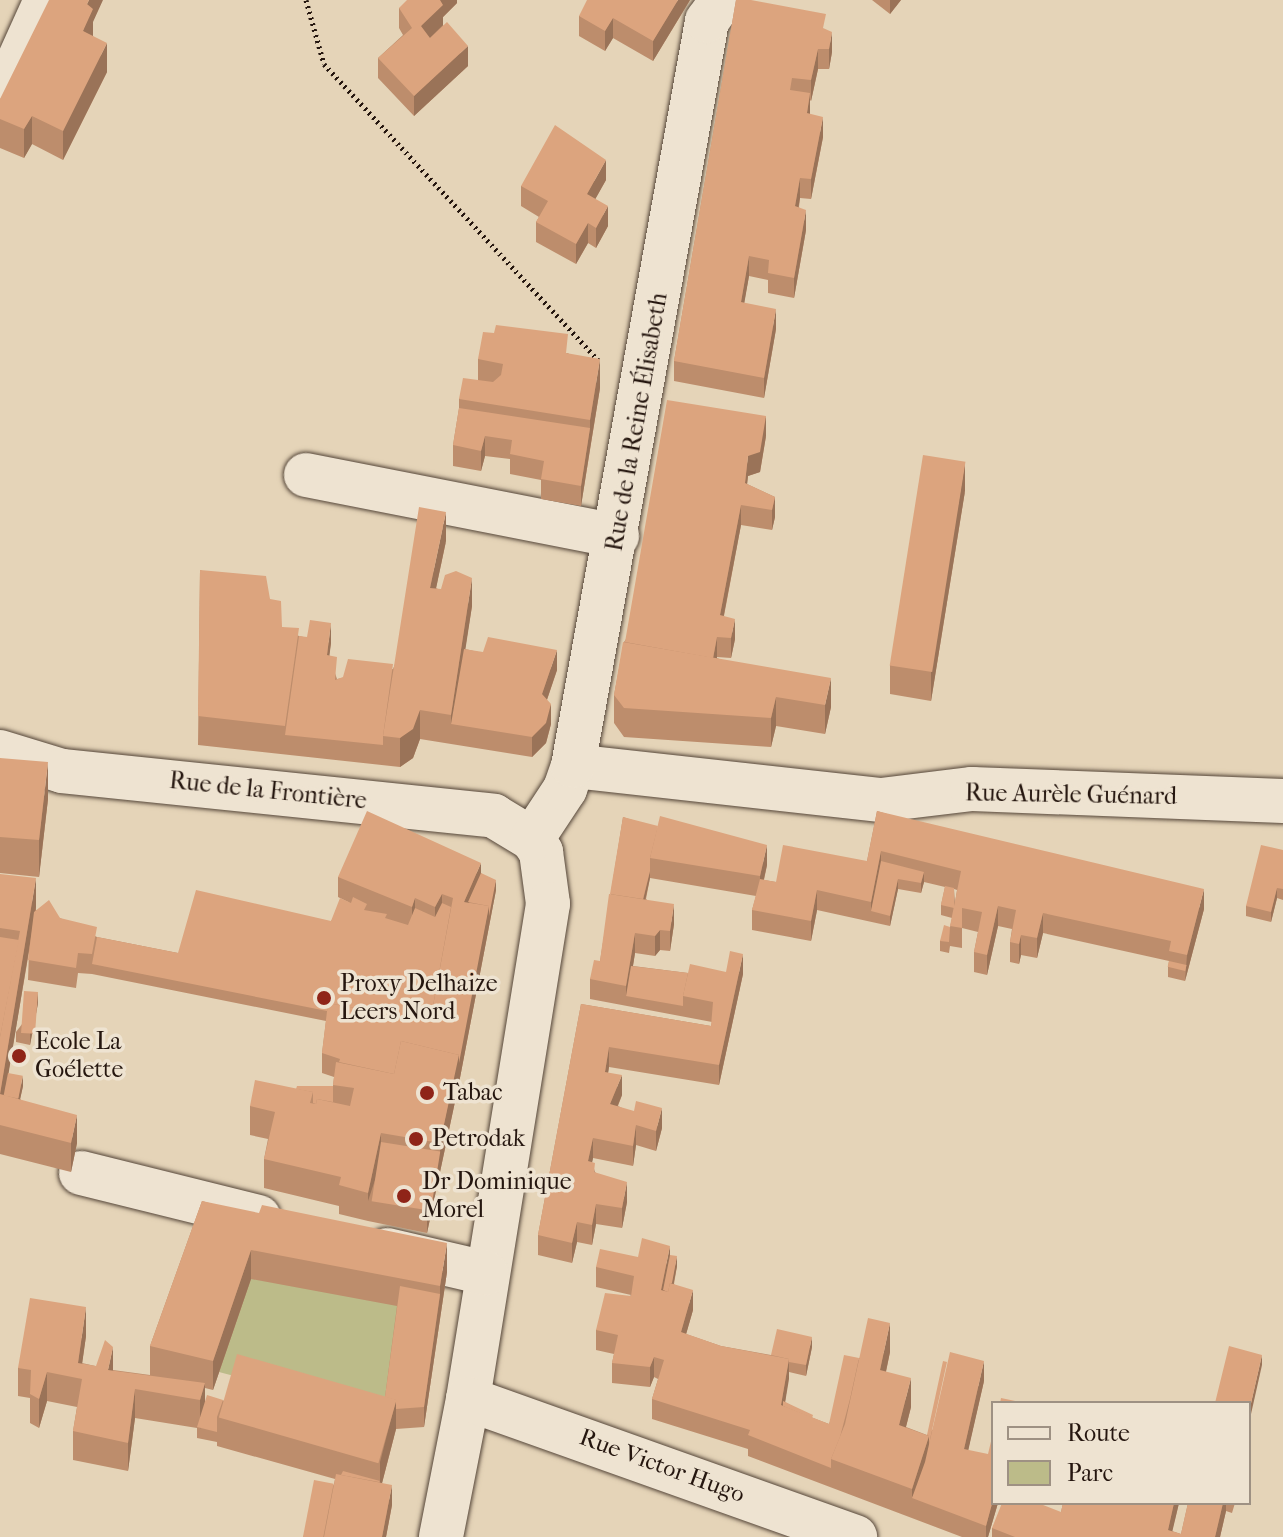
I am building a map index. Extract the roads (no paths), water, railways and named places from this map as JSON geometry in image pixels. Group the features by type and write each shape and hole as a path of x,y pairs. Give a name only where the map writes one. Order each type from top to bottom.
{"street":[{"path":"0,102 46,0"},
{"name":"Rue de la Reine Élisabeth","path":"532,839 565,789 573,766 641,406 707,21 722,0"},
{"path":"306,475 617,536"},
{"name":"Rue de la Frontière","path":"0,752 62,771 482,814 507,820 532,839"},
{"name":"Rue Aurèle Guénard","path":"573,766 881,800 972,789 1283,801"},
{"path":"441,1537 468,1399 548,904 547,870 532,839"},
{"path":"81,1173 294,1226"},
{"path":"340,1238 486,1273"},
{"name":"Rue Victor Hugo","path":"468,1399 855,1537"}],"place":[{"name":"Proxy Delhaize Leers Nord","path":"324,998"},
{"name":"Ecole La Goélette","path":"19,1056"},
{"name":"Tabac","path":"427,1093"},
{"name":"Petrodak","path":"416,1139"},
{"name":"Dr Dominique Morel","path":"404,1196"}]}
